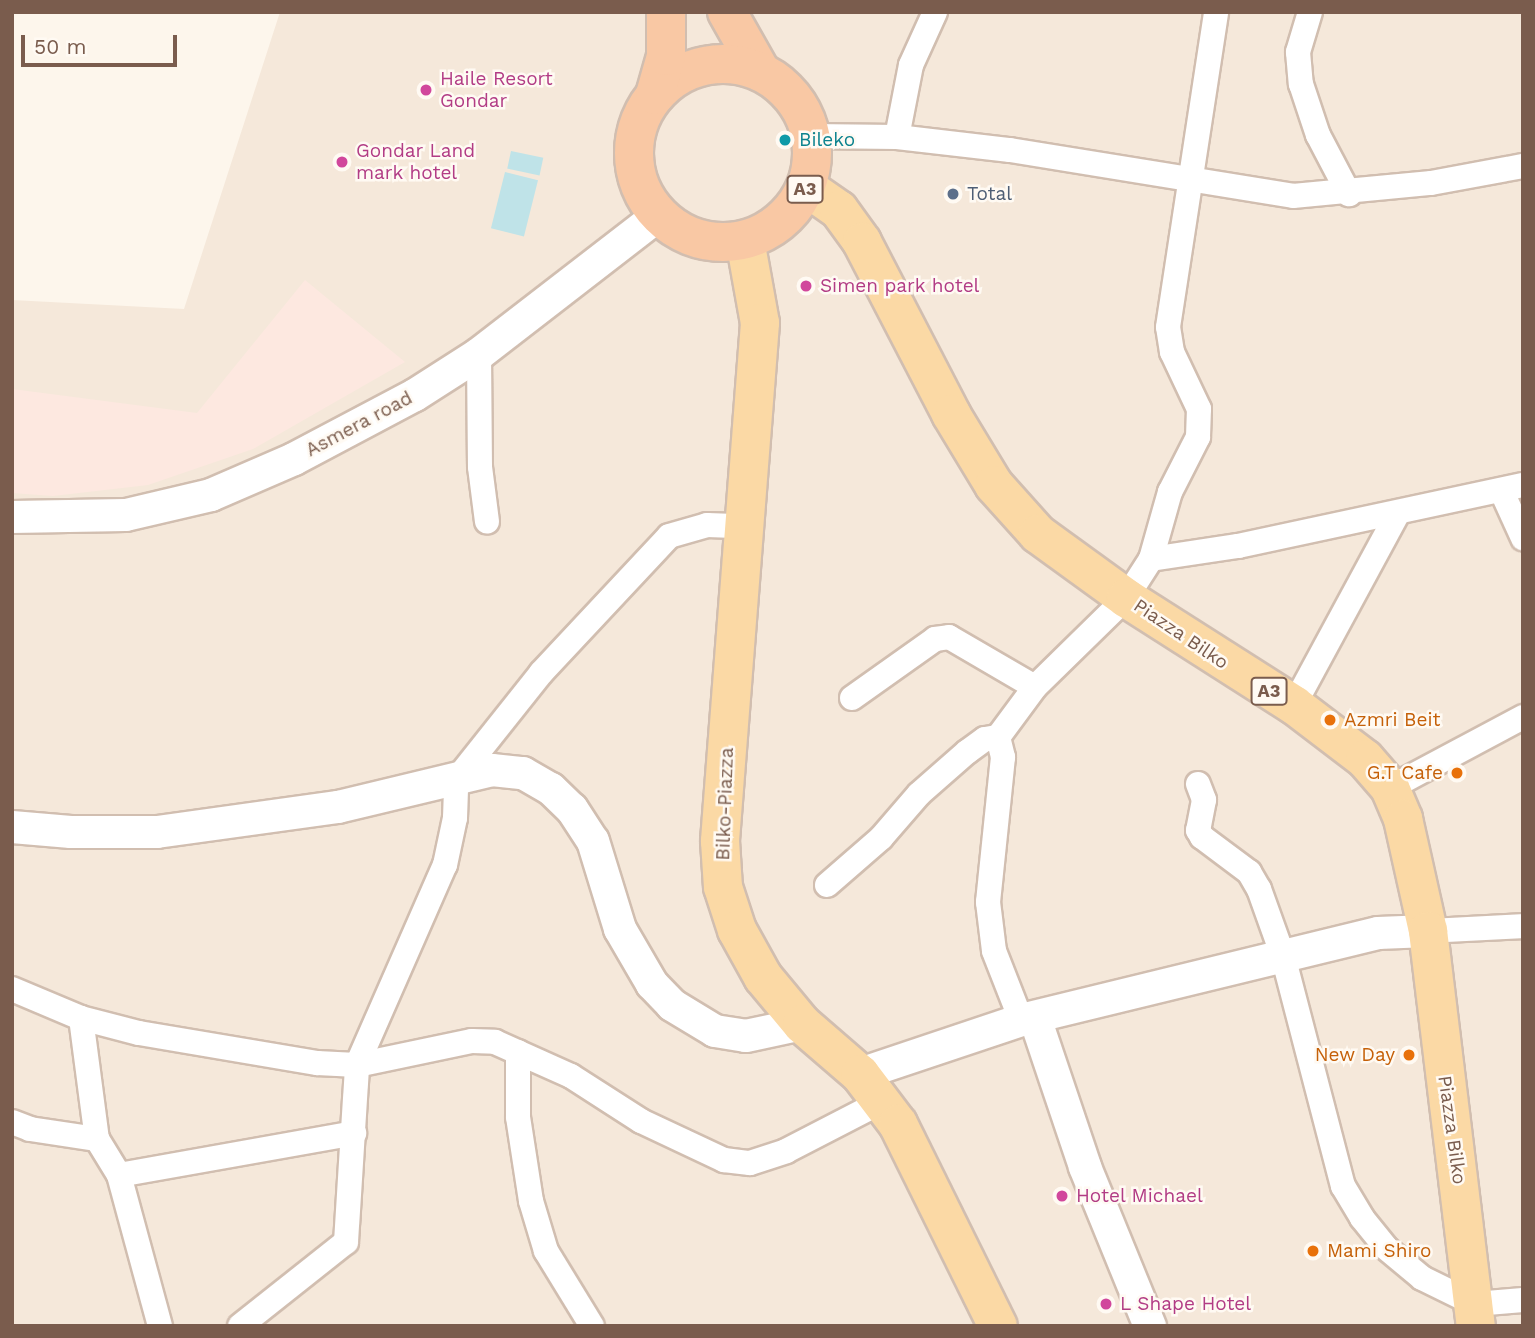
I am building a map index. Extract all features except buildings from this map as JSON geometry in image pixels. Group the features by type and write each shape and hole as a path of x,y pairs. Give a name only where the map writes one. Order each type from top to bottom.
{"highway":[{"path":"656,94 666,56 666,12"},
{"path":"727,12 761,72"},
{"name":"A3","path":"734,64 761,72 785,88 802,109 811,136 813,162 806,187 778,224 745,240 705,241 680,232 659,215 643,194 635,169 634,143 641,117 656,94 678,76 705,66 734,64"}],"main road":[{"name":"Piazza Bilko","path":"806,187 839,210 862,242 951,414 994,485 1038,534 1126,598 1294,705 1365,759 1390,788 1403,819 1428,931 1475,1315"},
{"name":"Bilko-Piazza","path":"745,240 760,323 742,526 720,841 723,887 737,930 763,977 802,1024 872,1088 998,1326"}],"street":[{"path":"897,136 911,65 934,12"},
{"path":"827,885 881,838 919,794 967,751 985,738 998,737 1035,687 1126,598 1151,559 1170,492 1198,437 1199,409 1172,352 1168,327 1216,12"},
{"path":"1310,12 1298,52 1301,85 1318,135 1349,194"},
{"path":"811,136 897,136 1293,196 1349,194 1523,166"},
{"name":"Asmera road","path":"12,517 126,515 211,495 294,459 415,395 479,354 659,215"},
{"path":"479,354 480,467 487,522"},
{"path":"1151,559 1177,558 1512,488 1523,538"},
{"path":"1294,705 1398,513"},
{"path":"240,1326 346,1242 357,1065 445,865 455,818 456,780 541,673 669,536 707,525 742,526"},
{"path":"852,698 935,639 949,636 1035,687"},
{"path":"1390,788 1523,717"},
{"path":"998,737 1003,757 988,902 995,951 1028,1019 1150,1326"},
{"path":"12,827 71,832 158,832 338,807 492,770 523,773 551,789 572,809 593,841 620,929 652,984 692,1020 715,1031 746,1036 802,1024"},
{"path":"1198,784 1204,800 1198,830 1255,880 1283,956 1343,1186 1386,1248 1422,1278 1475,1315 1523,1300"},
{"path":"12,989 81,1018 139,1034 265,1055 357,1065 472,1041 495,1042 571,1076 688,1146 724,1160 750,1163 786,1151 872,1088 1028,1019 1378,933 1523,926"},
{"path":"81,1018 97,1139 119,1175 160,1326"},
{"path":"518,1052 518,1117 531,1201 546,1251 592,1326"},
{"path":"12,1122 30,1129 97,1139"},
{"path":"119,1175 354,1133"}],"shaded area":[{"path":"280,12 1523,12 1523,1326 12,1326 12,300 184,309"},
{"path":"305,280 405,362 253,449 148,485 53,496 12,493 12,389 197,413"}],"water":[{"path":"511,151 543,158 540,175 507,169"},
{"path":"505,172 538,180 524,237 491,228"}],"place":[{"name":"Haile Resort Gondar","path":"426,90"},
{"name":"Bileko","path":"785,140"},
{"name":"Gondar Land mark hotel","path":"342,162"},
{"name":"Total","path":"953,194"},
{"name":"Simen park hotel","path":"806,286"},
{"name":"Azmri Beit","path":"1330,720"},
{"name":"G.T Cafe","path":"1457,773"},
{"name":"New Day","path":"1409,1055"},
{"name":"Hotel Michael","path":"1062,1196"},
{"name":"Mami Shiro","path":"1313,1251"},
{"name":"L Shape Hotel","path":"1106,1304"}]}
